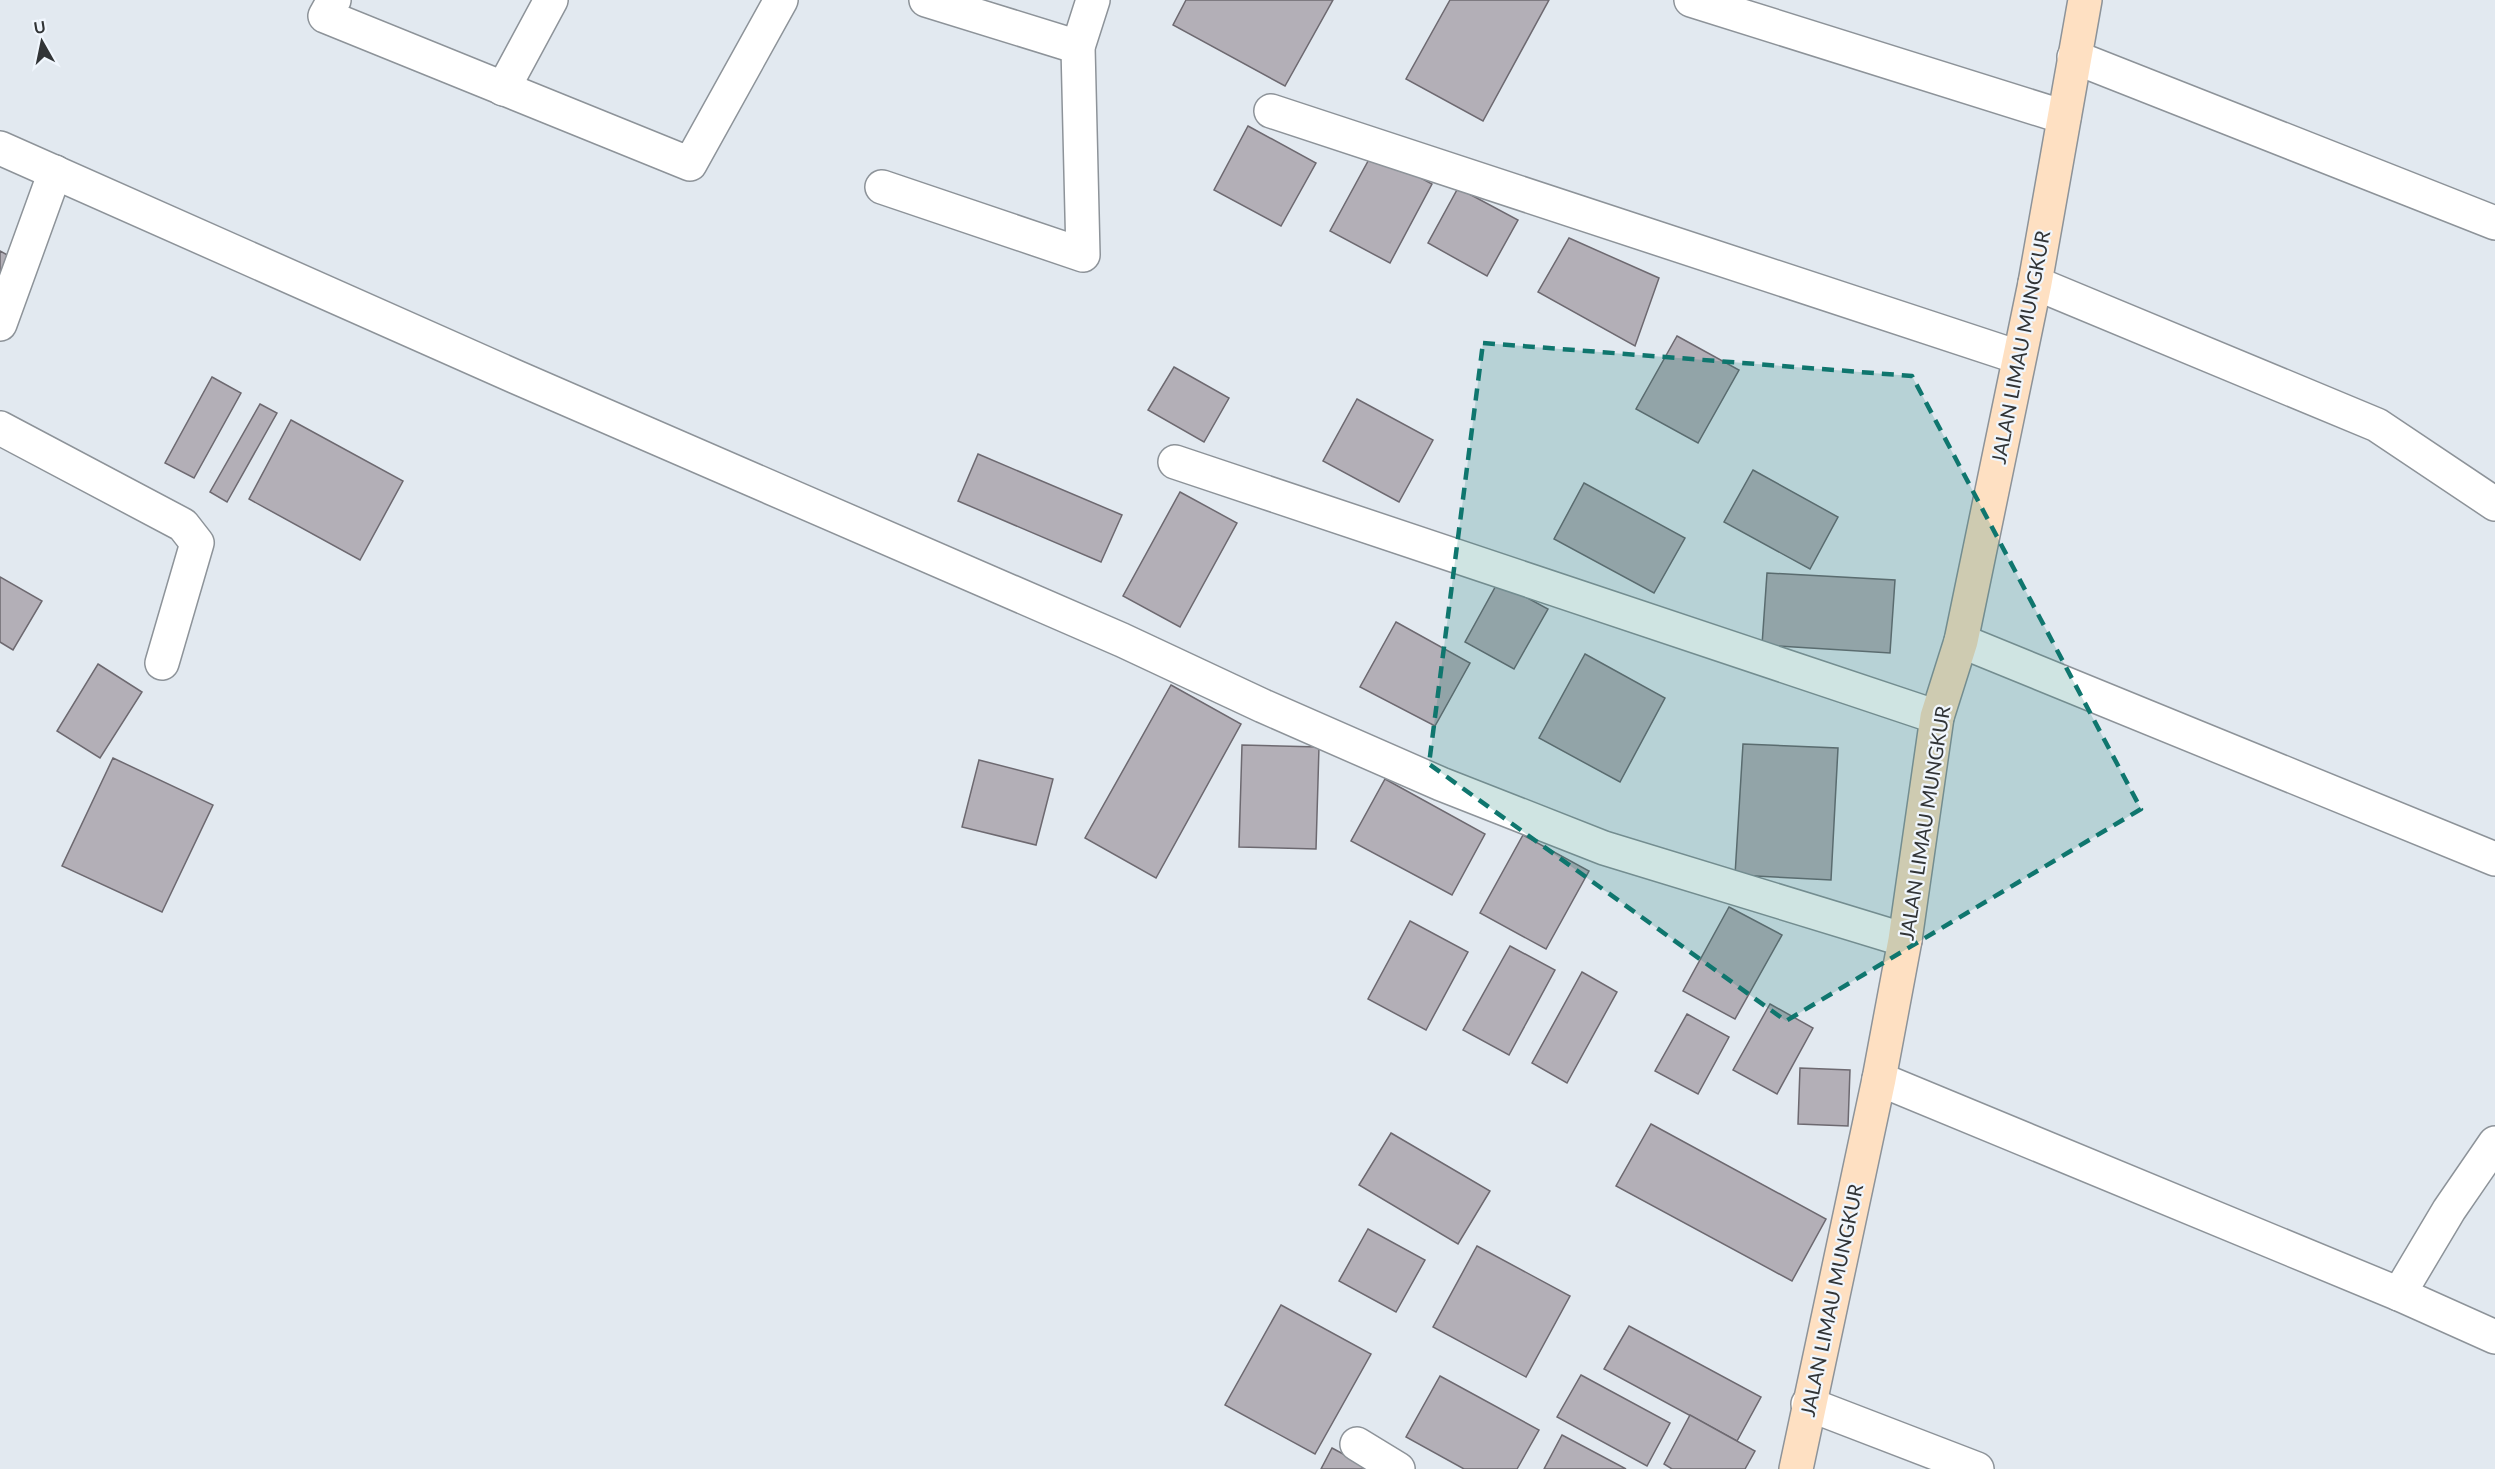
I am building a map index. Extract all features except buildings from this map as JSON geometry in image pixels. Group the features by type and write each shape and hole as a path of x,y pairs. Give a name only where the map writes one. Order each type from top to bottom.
{"street":[{"path":"334,0 325,16 690,164 781,0"},
{"path":"503,89 551,0"},
{"path":"926,0 1078,47"},
{"path":"882,187 1083,255 1078,47 1093,0"},
{"path":"1691,0 2064,117"},
{"name":"JALAN LIMAU MUNGKUR","path":"1796,1469 1879,1079 1905,940 1937,717 1960,641 2035,283 2085,0"},
{"path":"2074,57 2495,223"},
{"path":"1270,111 2018,357"},
{"path":"0,148 516,377 1122,640 1263,706 1442,784 1604,848 1905,940"},
{"path":"0,324 55,172"},
{"path":"2035,283 2377,425 2495,504"},
{"path":"0,428 183,525 197,543 162,663"},
{"path":"1174,462 1937,717"},
{"path":"1960,641 2495,859"},
{"path":"1879,1079 2399,1294 2495,1337"},
{"path":"2399,1294 2449,1210 2495,1143"},
{"path":"1808,1404 1977,1469"},
{"path":"1357,1444 1398,1469"}],"highlighted area":[{"path":"1483,343 1912,376 2141,809 1786,1021 1429,764"}]}
